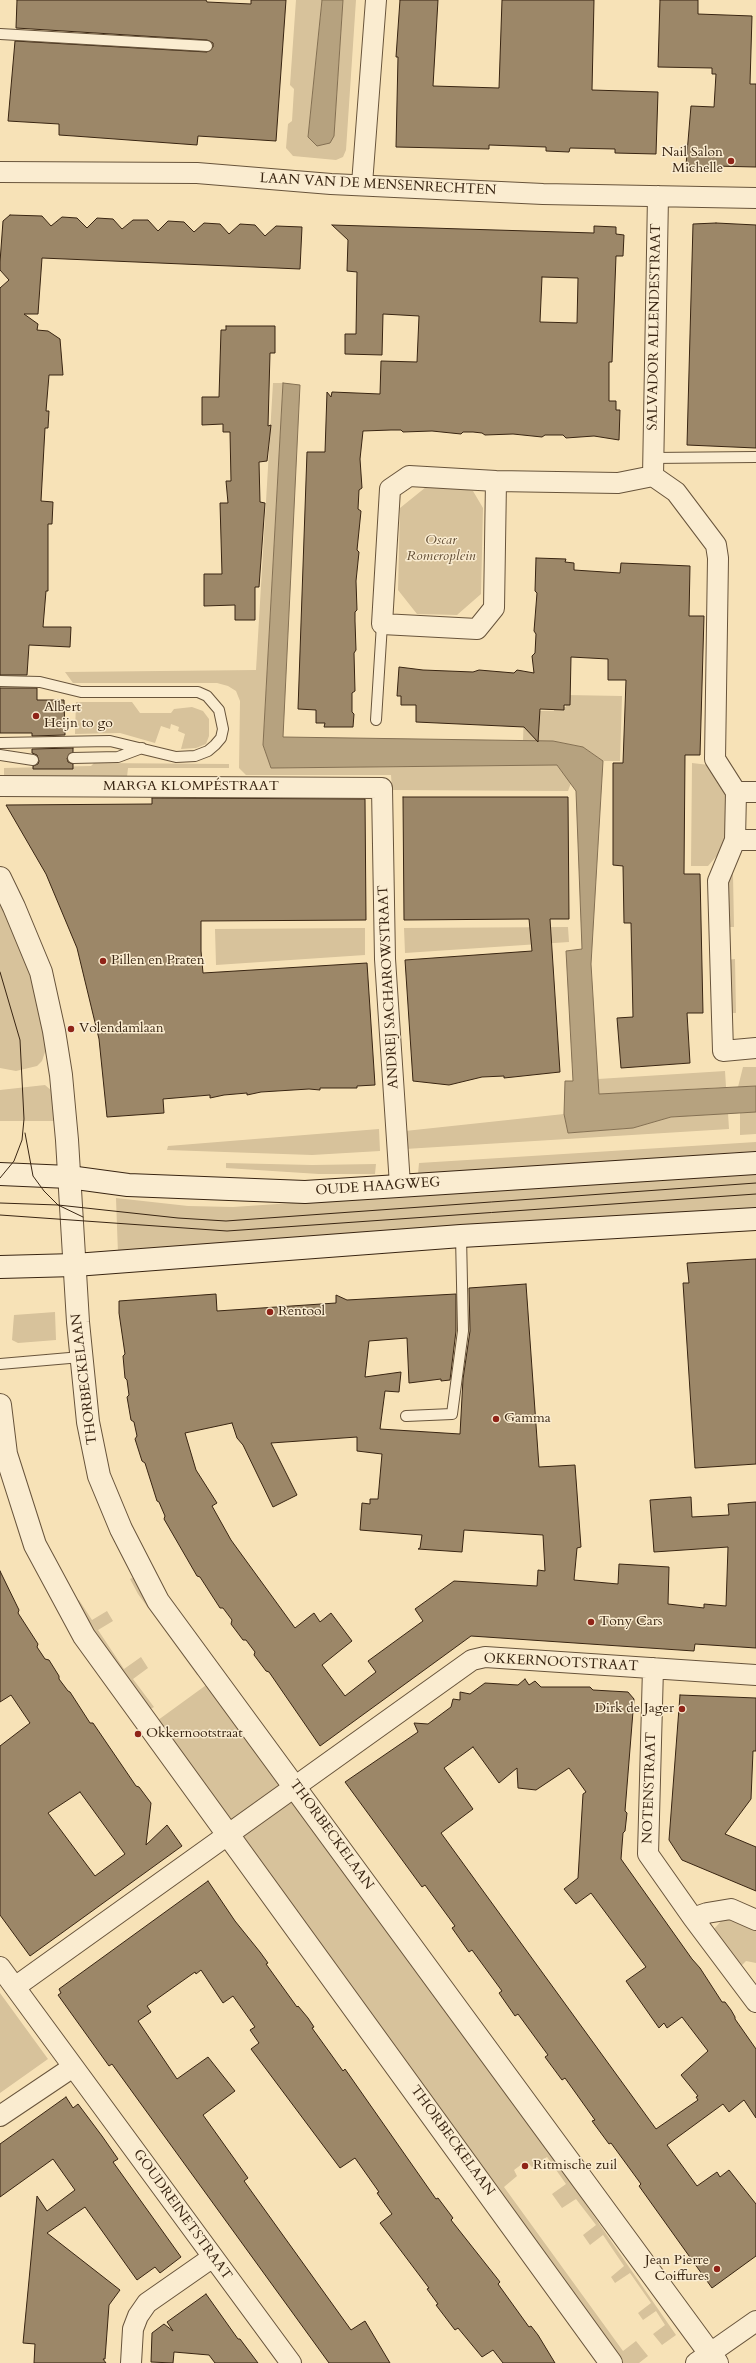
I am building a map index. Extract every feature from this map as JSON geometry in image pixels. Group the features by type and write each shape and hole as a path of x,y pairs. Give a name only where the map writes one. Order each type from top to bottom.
{"street":[{"path":"362,184 376,0"},
{"name":"LAAN VAN DE MENSENRECHTEN","path":"0,172 198,173 279,180 543,194 756,198"},
{"name":"SALVADOR ALLENDESTRAAT","path":"653,467 658,196"},
{"path":"496,481 494,608 477,629 382,624 390,489 409,476 496,481 618,483 653,467 676,492 716,545 718,558 715,759 736,792 735,840 718,881 723,1051 756,1048"},
{"name":"MARGA KLOMPÉSTRAAT","path":"0,786 382,788"},
{"name":"ANDREJ SACHAROWSTRAAT","path":"382,788 385,959 400,1185"},
{"path":"736,792 756,792"},
{"path":"735,840 756,840"},
{"path":"0,878 14,907 41,972 61,1075 75,1266"},
{"name":"OUDE HAAGWEG","path":"0,1174 69,1177 128,1185 305,1192 756,1163"},
{"path":"0,1267 75,1266 461,1236 756,1218"},
{"name":"THORBECKELAAN","path":"75,1266 81,1357 88,1422 99,1476 121,1529 158,1601 295,1786 708,2360"},
{"name":"THORBECKELAAN","path":"0,1405 6,1454 35,1545 84,1636 229,1833 611,2363"},
{"name":"OKKERNOOTSTRAAT","path":"14,1987 472,1660 485,1657 756,1675"},
{"name":"NOTENSTRAAT","path":"653,1668 648,1854 692,1918 756,2002"},
{"path":"692,1918 707,1913 730,1909 756,1920"},
{"name":"GOUDREINETSTRAAT","path":"0,1967 291,2363"},
{"path":"0,2116 73,2067"},
{"path":"131,2363 133,2329 138,2316 147,2303 213,2257"},
{"path":"708,2360 756,2321"}],"lane":[{"path":"0,34 207,46"},
{"path":"653,467 756,457"},
{"path":"376,720 382,624"},
{"path":"0,681 40,682 81,692 198,692 207,696 219,710 223,729 221,738 208,752 195,756 176,756 110,741 0,743"},
{"path":"73,758 118,756 142,748"},
{"path":"0,755 32,760"},
{"path":"406,1416 452,1414 463,1331 461,1236"},
{"path":"0,1364 81,1357"}],"green space":[{"path":"296,0 322,0 308,137 334,136 343,0 356,0 346,150 343,157 336,160 293,156 286,148 288,124 292,121 294,89 290,85"},
{"path":"273,383 283,383 263,745 271,768 557,765 571,783 568,791 392,790 391,775 246,775 239,768 240,701 236,691 228,686 217,683 73,683 65,672 256,670"},
{"name":"Oscar Romeroplein","path":"431,483 473,491 483,508 481,594 457,615 417,614 398,590 400,508"},
{"path":"566,695 622,696 620,761 603,761 583,747 553,741 523,741 524,711 554,711 554,707 566,707"},
{"path":"76,702 132,702 140,713 171,713 174,709 192,707 203,711 209,719 209,736 206,744 196,748 181,749 185,734 178,731 179,727 171,724 170,729 161,726 155,743 120,733 75,734"},
{"path":"94,763 229,764 229,768 128,768 127,777 4,778 4,768 91,766"},
{"path":"692,763 709,765 727,785 727,844 708,866 691,866"},
{"path":"723,874 733,874 734,927 724,927"},
{"path":"0,899 24,955 48,1043 42,1061 37,1066 16,1071 0,1068"},
{"path":"568,927 569,942 405,953 404,928"},
{"path":"365,928 365,955 216,965 215,929"},
{"path":"735,959 736,1013 725,1013 724,960"},
{"path":"743,1067 756,1067 756,1086 738,1087"},
{"path":"725,1071 726,1087 599,1094 598,1079"},
{"path":"45,1085 52,1091 54,1121 0,1121 0,1090"},
{"path":"756,1112 756,1134 740,1135 740,1113"},
{"path":"728,1113 729,1129 405,1149 405,1131 564,1114 568,1133 633,1128 671,1117"},
{"path":"379,1129 380,1151 312,1155 167,1150 168,1146"},
{"path":"756,1142 756,1151 418,1174 419,1163"},
{"path":"226,1163 312,1165 376,1164 375,1174 319,1174 226,1168"},
{"path":"756,1172 756,1211 118,1254 116,1198 188,1206 233,1207"},
{"path":"55,1312 56,1340 18,1343 12,1340 14,1315"},
{"path":"136,1576 202,1673 197,1675 138,1594 130,1579"},
{"path":"79,1600 92,1620 107,1611 113,1621 98,1630 124,1669 141,1657 148,1668 133,1679 154,1707 147,1711 74,1602"},
{"path":"209,1683 551,2154 676,2335 662,2345 653,2334 665,2325 656,2311 643,2320 638,2313 651,2303 630,2273 615,2283 611,2277 624,2266 603,2235 590,2245 583,2235 596,2225 576,2199 562,2208 552,2194 566,2184 547,2157 532,2167 526,2161 514,2170 517,2176 504,2187 623,2351 636,2341 648,2356 639,2363 621,2363 154,1723"},
{"path":"731,1918 756,1927 756,1963 746,1961 739,1968 716,1942 714,1929 722,1920"},
{"path":"0,1993 48,2059 0,2093"}],"shaded area":[{"path":"322,0 343,0 334,136 330,143 317,146 308,137"},
{"path":"283,383 300,385 283,737 553,741 583,747 603,761 591,964 599,1094 756,1086 756,1112 671,1117 633,1128 568,1133 564,1114 565,1081 573,1081 566,951 582,949 576,791 557,765 271,768 263,745"}],"building":[{"path":"17,0 206,0 207,2 251,4 251,0 286,0 276,141 198,136 197,145 59,135 59,124 8,121 15,41 207,52 213,47 213,43 207,40 16,28"},
{"path":"400,0 438,0 433,86 499,88 502,0 594,0 592,90 658,92 656,154 615,153 615,149 570,148 569,152 546,151 546,147 489,145 489,149 396,147 398,57 396,57"},
{"path":"660,0 698,0 698,14 752,16 750,84 756,84 756,167 713,166 713,170 689,169 690,165 686,165 691,106 714,107 716,74 712,74 712,68 658,67"},
{"path":"10,215 42,216 51,226 62,217 77,218 87,228 97,218 113,219 122,229 133,220 148,220 158,231 168,221 184,222 194,232 204,223 220,224 229,234 240,224 255,225 265,236 276,226 302,227 300,269 42,258 38,314 24,314 38,324 37,330 48,331 60,339 63,375 49,375 46,411 49,411 48,428 45,428 41,501 53,502 52,524 48,524 48,591 46,591 43,627 71,627 70,647 29,645 27,675 0,675 0,288 9,280 0,270 0,262 3,221"},
{"path":"716,223 756,225 756,448 687,445 693,224"},
{"path":"332,225 594,233 594,226 616,227 616,234 624,235 623,256 616,256 612,362 609,362 609,401 616,401 616,410 620,410 619,440 594,436 566,438 563,435 545,435 542,437 513,434 485,435 482,433 473,432 463,432 461,434 432,431 403,432 401,430 363,431 360,459 362,488 359,490 358,509 361,511 357,550 359,552 356,581 357,610 355,612 355,691 352,693 352,712 354,714 353,727 324,727 325,723 316,723 316,710 298,709 307,452 325,452 327,392 331,397 332,392 380,394 381,361 417,362 419,316 383,314 382,355 345,354 345,334 356,334 357,272 347,271 348,240","holes":["542,277 578,278 577,323 540,322"]},
{"path":"226,326 275,326 275,353 270,353 268,426 271,425 267,461 259,462 260,502 265,503 259,587 255,587 255,620 235,620 235,605 204,606 204,574 222,574 220,503 228,503 226,481 231,481 230,432 223,432 223,424 202,425 202,397 219,397 221,330 226,330"},
{"path":"536,558 566,559 565,562 574,563 574,570 620,573 621,563 690,566 689,616 704,616 700,755 685,755 684,874 700,874 703,1013 687,1013 690,1063 621,1068 617,1018 633,1017 631,923 624,923 623,866 613,865 613,763 623,763 626,680 608,680 608,659 571,657 570,705 564,705 564,710 540,709 538,742 524,727 416,722 416,705 401,705 401,696 397,696 399,667 423,670 473,672 479,670 514,673 517,670 534,673 532,656 535,653 536,634 534,631 537,593 535,591"},
{"path":"0,688 37,688 37,700 64,700 65,735 32,736 32,733 0,733"},
{"path":"73,748 73,752 67,758 68,762 73,764 73,769 33,769 33,766 38,764 39,761 37,755 32,753 32,749"},
{"path":"403,797 568,797 569,919 550,919 560,1072 504,1078 504,1076 482,1077 449,1085 413,1081 405,960 532,951 529,919 404,920"},
{"path":"152,798 365,799 366,920 201,921 201,951 203,973 367,963 375,1085 357,1086 357,1088 320,1088 320,1090 309,1089 261,1092 247,1095 247,1093 210,1098 210,1095 163,1099 164,1113 107,1117 99,1039 77,948 46,874 6,805 152,804"},
{"path":"756,1259 756,1464 695,1468 683,1283 689,1283 687,1263"},
{"path":"526,1284 539,1467 575,1465 581,1547 577,1548 574,1580 618,1584 619,1564 669,1567 668,1604 704,1608 704,1604 726,1606 728,1547 654,1552 650,1500 691,1497 692,1517 729,1515 728,1504 756,1502 756,1648 695,1644 694,1651 471,1636 320,1746 269,1672 266,1671 254,1655 255,1652 246,1640 243,1640 231,1624 232,1620 223,1608 220,1608 200,1577 197,1576 164,1519 165,1516 159,1502 157,1501 145,1463 142,1461 135,1439 137,1436 134,1422 131,1420 127,1397 129,1395 127,1380 125,1378 123,1356 125,1354 119,1313 119,1301 216,1294 217,1311 336,1303 336,1295 347,1300 456,1294 456,1331 450,1380 441,1381 441,1379 409,1383 407,1338 369,1341 365,1377 401,1372 399,1392 385,1391 380,1429 460,1434 463,1379 470,1331 469,1288","holes":["232,1423 237,1438 243,1445 273,1507 297,1495 271,1443 357,1437 357,1451 382,1454 378,1499 370,1499 370,1504 362,1503 360,1530 422,1535 420,1548 418,1549 462,1552 464,1530 543,1535 545,1571 538,1570 537,1586 454,1581 415,1609 423,1621 368,1661 376,1672 345,1696 322,1665 352,1641 331,1613 320,1622 314,1613 295,1628 231,1540 212,1506 217,1503 196,1470 185,1433"]},
{"path":"0,1571 19,1610 18,1613 38,1644 37,1647 45,1659 49,1660 59,1676 59,1679 70,1692 90,1723 93,1723 136,1786 139,1787 151,1803 146,1845 167,1825 182,1846 30,1956 0,1915 0,1746 30,1723 11,1695 0,1702","holes":["80,1792 125,1854 95,1876 48,1813"]},
{"path":"525,1679 529,1685 535,1681 541,1687 590,1687 593,1690 628,1692 634,1699 625,1811 627,1813 625,1831 623,1833 621,1859 700,1968 722,2002 725,2002 731,2010 735,2019 756,2049 756,2118 744,2100 729,2112 723,2104 667,2145 697,2186 717,2172 720,2177 729,2170 756,2204 756,2256 712,2288 639,2186 641,2184 611,2143 609,2144 592,2121 595,2120 565,2078 562,2080 545,2057 548,2055 518,2014 515,2016 499,1993 502,1991 472,1950 469,1952 452,1928 455,1926 425,1885 422,1887 345,1782 418,1732 414,1723 428,1724 451,1707 453,1699 460,1700 460,1692 470,1694 485,1683 518,1685","holes":["473,1747 499,1783 517,1768 518,1788 536,1790 569,1768 586,1792 583,1794 578,1878 564,1889 576,1904 591,1893 646,1967 626,1981 659,2028 664,2023 667,2028 682,2017 708,2051 681,2075 698,2096 696,2097 698,2100 656,2129 441,1833 473,1809 444,1768"]},
{"path":"680,1695 756,1698 756,1751 753,1751 751,1799 725,1834 756,1847 756,1891 682,1860 669,1840"},
{"path":"208,1881 235,1921 268,1963 266,1964 297,2007 298,2006 308,2018 314,2027 312,2028 343,2071 345,2069 436,2199 438,2198 453,2218 451,2220 500,2282 498,2284 529,2327 531,2326 538,2335 555,2363 503,2363 493,2350 482,2357 458,2328 455,2330 436,2305 438,2304 427,2289 429,2288 380,2223 392,2214 377,2193 379,2192 355,2158 340,2168 251,2049 259,2043 250,2030 255,2027 233,1996 223,2003 201,1970 196,1974 195,1972 147,2006 151,2012 138,2021 177,2079 208,2057 235,2091 203,2115 248,2178 244,2181 351,2330 365,2321 390,2363 329,2363 112,2064 109,2066 58,1995 61,1993 59,1989"},
{"path":"66,2097 73,2108 78,2104 102,2136 118,2159 113,2162 181,2257 160,2273 155,2267 137,2280 85,2207 47,2233 120,2290 109,2305 105,2359 103,2359 106,2363 34,2363 35,2344 23,2343 37,2196 47,2211 75,2190 53,2159 0,2197 0,2144"},
{"path":"206,2294 238,2339 240,2339 258,2363 215,2363 209,2355 174,2352 173,2363 151,2362 152,2333 164,2324 173,2331 167,2322"}],"tram line":[{"path":"0,972 20,1040 24,1119 22,1140 14,1161 0,1178"},
{"path":"25,1133 33,1176 44,1191 58,1205 83,1217"},
{"path":"0,1203 58,1205 178,1218 226,1221 756,1183"},
{"path":"0,1215 227,1231 756,1194"}],"place":[{"name":"Nail Salon Michelle","path":"731,161"},
{"name":"Albert Heijn to go","path":"36,716"},
{"name":"Pillen en Praten","path":"103,961"},
{"name":"Volendamlaan","path":"71,1029"},
{"name":"Rentool","path":"270,1312"},
{"name":"Gamma","path":"496,1419"},
{"name":"Tony Cars","path":"591,1622"},
{"name":"Dirk de Jager","path":"682,1709"},
{"name":"Okkernootstraat","path":"138,1734"},
{"name":"Ritmische zuil","path":"525,2166"},
{"name":"Jean Pierre Coiffures","path":"717,2269"}]}
